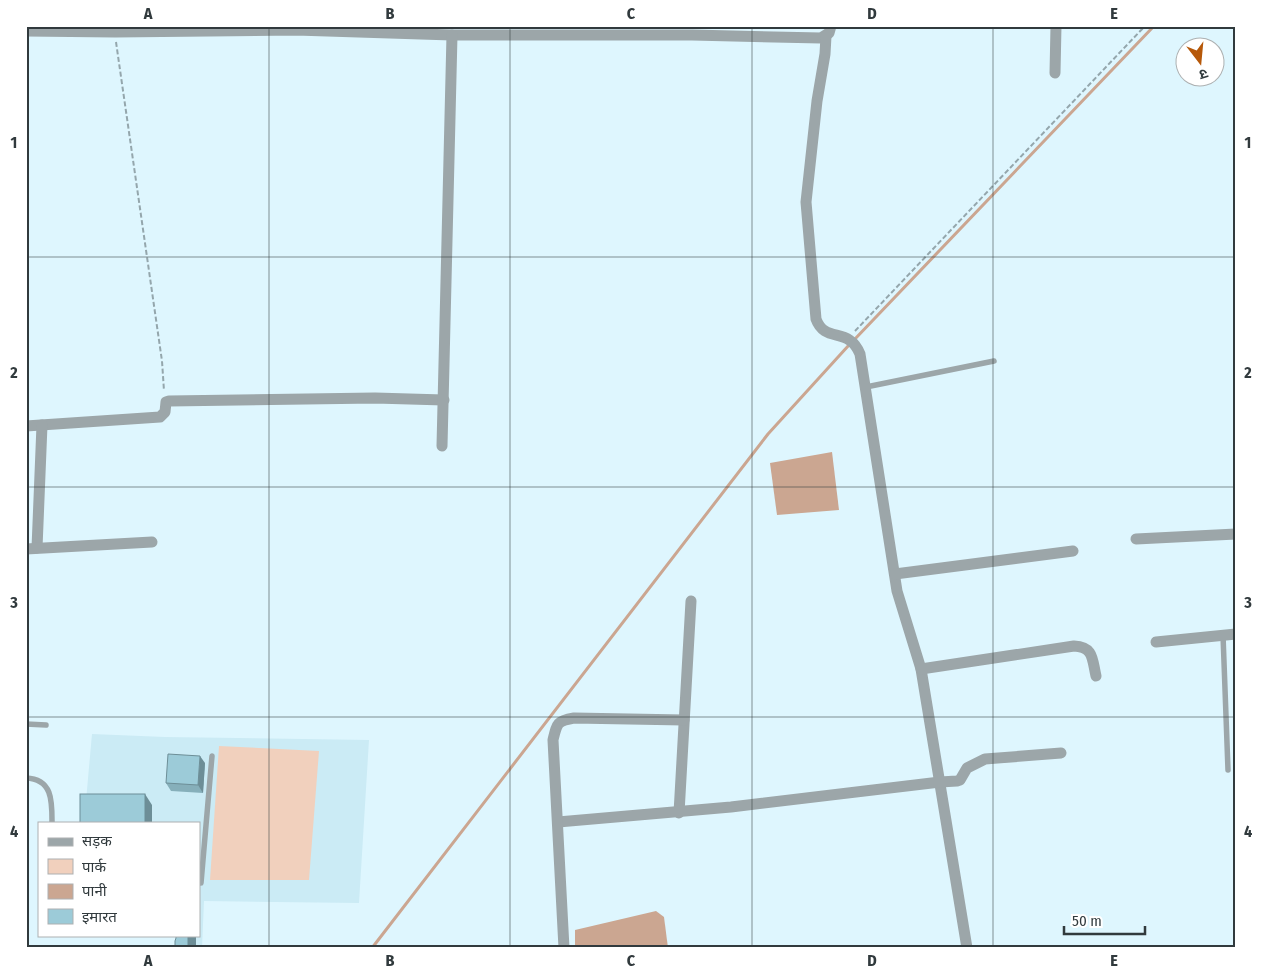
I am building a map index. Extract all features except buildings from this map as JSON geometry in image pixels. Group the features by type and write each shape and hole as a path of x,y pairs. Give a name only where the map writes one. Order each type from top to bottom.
{"street":[{"path":"1055,74 1056,26"},
{"path":"26,31 296,30 452,35 692,35 821,38 828,31"},
{"path":"828,31 826,54 817,101 808,183 807,217 816,319 824,332 851,341 860,354 897,591 921,669 967,948"},
{"path":"442,446 452,35"},
{"path":"26,426 160,417 165,412 166,402 375,398 444,400"},
{"path":"42,425 32,548 152,542"},
{"path":"1136,539 1236,534"},
{"path":"895,574 1073,551"},
{"path":"679,812 692,601"},
{"path":"1156,642 1236,634"},
{"path":"921,669 1074,646 1084,647 1089,651 1096,676"},
{"path":"564,948 553,740 556,726 561,720 574,718 684,720"},
{"path":"558,822 679,812 957,781 960,780 967,768 985,759 1060,753"}],"lane":[{"path":"866,387 994,361"},
{"path":"1223,635 1228,770"},
{"path":"26,724 46,725"},
{"path":"200,883 212,756"},
{"path":"26,778 40,780 48,789 52,822"}],"path":[{"path":"851,341 1145,26"},
{"path":"114,32 162,361 166,402"}],"shaded area":[{"path":"92,734 369,740 359,903 204,901 202,948 178,948 178,936 200,936 200,822 84,822"}],"green space":[{"path":"219,746 319,751 309,880 210,880"}],"water":[{"path":"832,452 839,510 777,515 770,463"},
{"path":"656,911 664,917 668,948 575,948 575,930"}],"waterway":[{"path":"854,340 1154,26"},
{"path":"372,948 768,434 849,345"}]}
